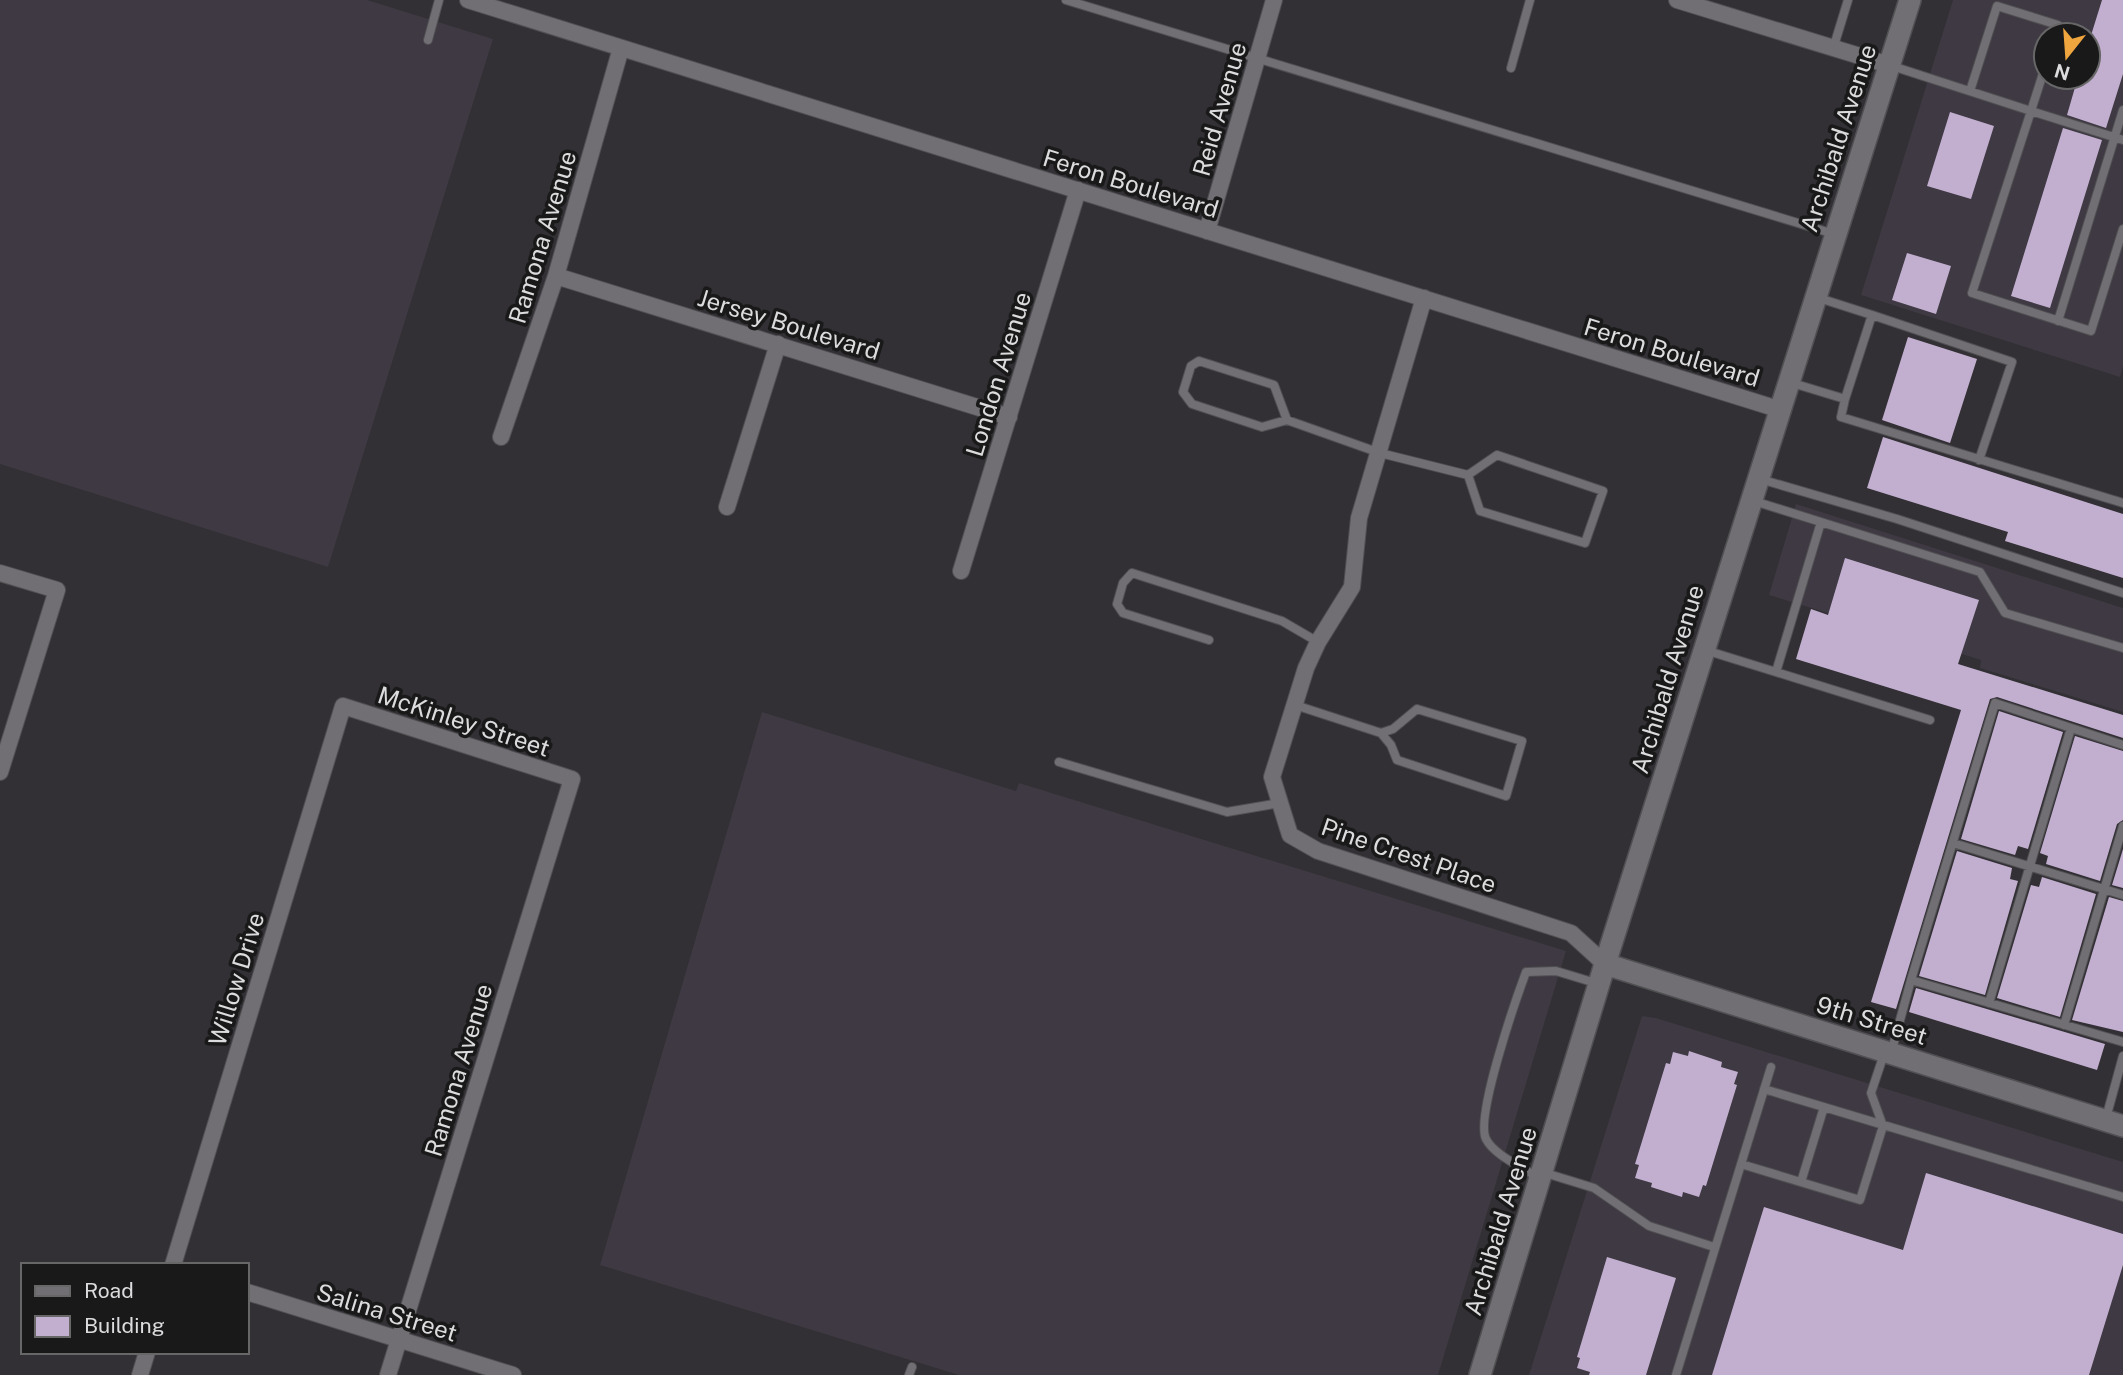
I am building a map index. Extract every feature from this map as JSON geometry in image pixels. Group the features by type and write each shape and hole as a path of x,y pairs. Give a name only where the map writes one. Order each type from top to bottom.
{"main road":[{"name":"Archibald Avenue","path":"1480,1375 1602,974 1909,0"},
{"name":"9th Street","path":"1602,974 1888,1052 2114,1123"}],"street":[{"name":"Feron Boulevard","path":"468,0 1781,410"},
{"name":"Reid Avenue","path":"1208,231 1274,0"},
{"path":"1677,0 1889,65"},
{"name":"Ramona Avenue","path":"501,438 556,276 621,48"},
{"name":"London Avenue","path":"961,571 1078,190"},
{"name":"Jersey Boulevard","path":"556,276 1009,417"},
{"name":"Pine Crest Place","path":"1424,298 1359,518 1352,587 1318,642 1272,777 1290,835 1318,851 1571,933 1602,974"},
{"path":"727,507 778,344"},
{"path":"0,573 57,590 0,772"},
{"name":"McKinley Street","path":"343,706 572,779"},
{"name":"Willow Drive","path":"174,1263 343,706"},
{"name":"Ramona Avenue","path":"388,1375 572,779"},
{"name":"Salina Street","path":"248,1292 513,1375"},
{"path":"140,1375 146,1354"}],"lane":[{"path":"428,40 439,0"},
{"path":"1066,0 1835,235"},
{"path":"1511,68 1530,0"},
{"path":"1833,49 1848,0"},
{"path":"1970,91 1997,6 2045,21"},
{"path":"1889,65 2119,139"},
{"path":"2037,91 1972,293 2091,331 2123,229"},
{"path":"2058,321 2119,139 2123,110"},
{"path":"1816,297 2012,362 1979,460"},
{"path":"1872,315 1841,417 2123,503"},
{"path":"1287,420 1275,385 1199,361 1191,366 1183,392 1192,404 1262,428 1287,420 1380,453 1468,475 1497,455 1602,491 1585,542 1480,511 1468,475"},
{"path":"1789,383 1845,399"},
{"path":"1758,478 1897,519 2123,593"},
{"path":"1751,500 1980,572 2005,613 2123,648"},
{"path":"1776,672 1821,522"},
{"path":"1209,640 1123,613 1118,604 1123,583 1132,573 1282,621 1318,642"},
{"path":"1704,650 1930,720"},
{"path":"1741,1164 1860,1200 1883,1126 1871,1093 1888,1052 1911,980 1995,703 2123,745"},
{"path":"1295,705 1381,733 1397,760 1506,796 1522,741 1417,709 1393,729 1381,733"},
{"path":"1989,1003 2071,728"},
{"path":"1059,762 1227,812 1280,803"},
{"path":"2064,1025 2123,825"},
{"path":"1953,843 2123,895"},
{"path":"1602,974 1526,972 1488,1098 1483,1130 1486,1139 1498,1152 1541,1175 1594,1188 1649,1226 1714,1247"},
{"path":"1911,980 2123,1042"},
{"path":"2114,1123 2123,1056"},
{"path":"1676,1375 1772,1067"},
{"path":"1765,1089 2123,1197"},
{"path":"1801,1182 1824,1108"}],"shaded area":[{"path":"0,0 367,0 493,39 328,567 0,464"},
{"path":"1953,0 2123,0 2123,366 2120,377 1861,295"},
{"path":"1796,504 2123,608 2123,712 1980,668 1981,660 1769,595"},
{"path":"762,712 1016,791 1019,783 1566,951 1438,1375 959,1375 600,1265"},
{"path":"1642,1016 1656,1018 2123,1162 2123,1375 1529,1375"}],"building":[{"path":"2102,0 2123,0 2123,74 2106,128 2067,115 2074,91 2102,91 2102,21 2095,21"},
{"path":"1950,112 1994,126 1971,199 1927,186"},
{"path":"2063,128 2102,140 2050,308 2011,296"},
{"path":"1907,253 1951,266 1936,314 1892,300"},
{"path":"1908,337 1977,359 1950,443 1882,420"},
{"path":"1883,437 2123,514 2123,578 2005,541 2008,532 1867,488"},
{"path":"1845,558 1979,600 1958,664 2123,715 2123,738 1997,697 1990,699 1896,1009 1871,1002 1961,710 1796,659 1811,609 1828,615"},
{"path":"1999,711 2063,732 2028,849 2018,846 2015,855 1961,839"},
{"path":"2075,736 2123,751 2123,820 2117,824 2100,881 2046,864 2048,856 2040,853"},
{"path":"2123,849 2123,888 2112,885"},
{"path":"1957,851 2012,868 2010,879 2018,881 1985,995 1919,976"},
{"path":"2042,877 2096,894 2060,1017 1997,998 2031,885 2039,887"},
{"path":"2109,897 2123,901 2123,1032 2072,1020"},
{"path":"1916,988 2105,1044 2097,1070 1909,1012"},
{"path":"1689,1051 1722,1062 1721,1067 1738,1072 1734,1084 1737,1085 1706,1186 1703,1185 1699,1197 1683,1192 1682,1197 1651,1187 1652,1183 1635,1178 1639,1165 1635,1164 1666,1063 1670,1064 1673,1052 1688,1056"},
{"path":"1926,1173 2123,1234 2123,1265 2089,1375 1712,1375 1764,1207 1903,1250"},
{"path":"1607,1257 1676,1278 1646,1375 1589,1375 1590,1372 1577,1368 1580,1358 1577,1357"}]}
